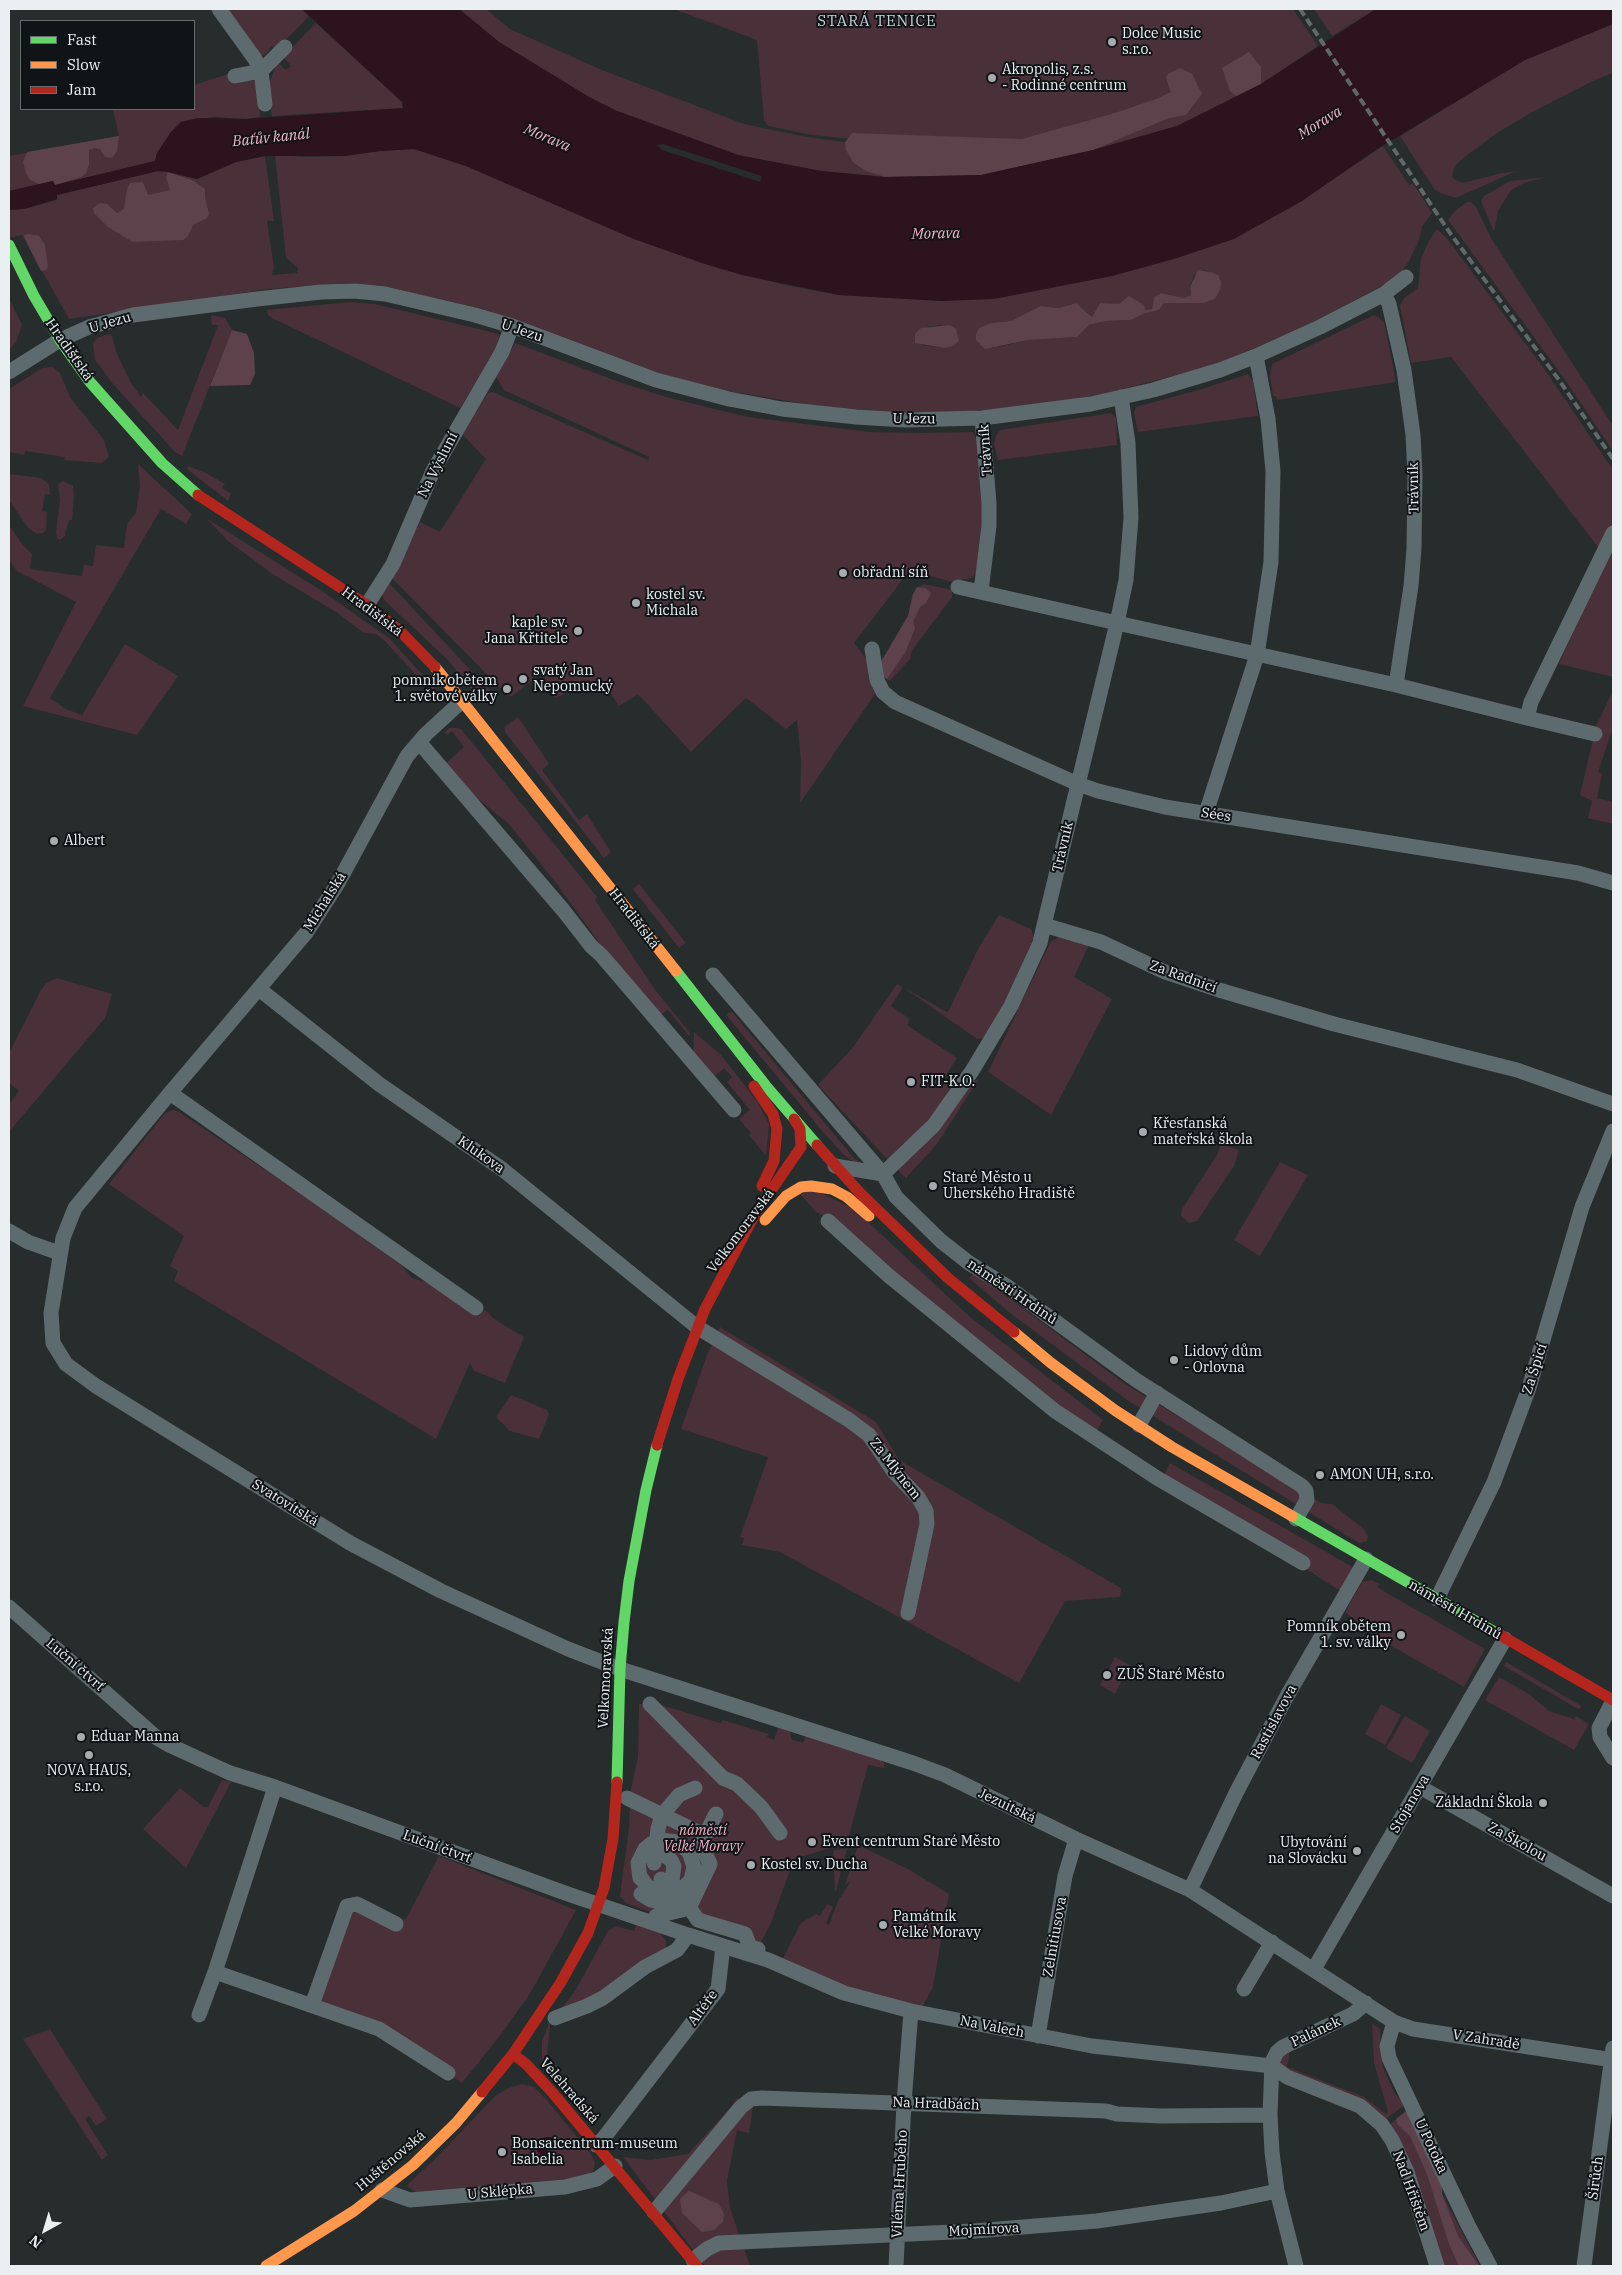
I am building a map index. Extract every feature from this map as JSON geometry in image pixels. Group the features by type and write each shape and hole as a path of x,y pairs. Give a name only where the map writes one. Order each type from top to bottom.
{"street":[{"path":"219,9 255,59 261,71 265,104"},
{"path":"235,76 261,71 285,48"},
{"name":"Hradišťská","path":"9,245 34,296 60,340 86,376 122,420 188,487 223,513 367,605 399,630 423,653 463,700 722,1032 794,1118"},
{"name":"Trávník","path":"981,591 989,503 982,418 1059,410 1122,397 1184,381 1256,356 1320,327 1384,294 1406,277"},
{"name":"U Jezu","path":"9,372 60,340 89,327 133,316 257,298 346,290 385,294 475,315 512,326 656,380 729,399 856,417 913,420 982,418"},
{"name":"Trávník","path":"1384,294 1389,304 1404,370 1415,474 1412,586 1396,685"},
{"name":"Na Výsluní","path":"367,605 393,564 433,471 502,352 512,326"},
{"path":"1206,813 1257,655 1271,562 1274,493 1268,419 1256,356"},
{"name":"Trávník","path":"1044,925 1126,580 1131,518 1128,443 1122,397"},
{"path":"1527,718 1531,702 1609,553 1613,534"},
{"path":"958,587 1396,685 1595,734"},
{"name":"Sées","path":"872,649 877,680 883,692 891,699 1078,784 1134,801 1578,873 1613,883"},
{"name":"Michalská","path":"59,1253 66,1228 75,1208 306,933 323,908 402,763 419,742 463,700"},
{"path":"419,742 551,896 591,946 734,1110"},
{"path":"883,1174 934,1125 972,1071 1011,1006 1040,943 1044,925"},
{"name":"Za Radnicí","path":"1044,925 1101,942 1165,972 1219,990 1334,1024 1517,1070 1613,1104"},
{"path":"713,975 883,1174 883,1185 896,1229 893,1230 880,1218 816,1150 809,1149 794,1158"},
{"name":"Klukova","path":"259,989 379,1084 502,1170 697,1327"},
{"path":"709,1015 731,997"},
{"name":"Velkomoravská","path":"722,1032 735,1063 759,1092 773,1114 777,1136 772,1167 735,1234 733,1254"},
{"path":"170,1093 476,1308"},
{"name":"náměstí Hrdinů","path":"794,1118 836,1166 896,1229 970,1297 1045,1358 1139,1425 1296,1519 1613,1700"},
{"name":"Velkomoravská","path":"512,2054 575,1959 599,1906 608,1870 615,1825 620,1669 629,1581 646,1490 659,1438 697,1327 714,1290 755,1214 801,1147 800,1129 794,1118"},
{"name":"Za Špicí","path":"1437,1599 1494,1482 1529,1388 1582,1207 1613,1131"},
{"path":"836,1166 883,1174"},
{"name":"náměstí Hrdinů","path":"883,1174 896,1197 953,1252 1008,1286 1158,1393 1302,1486 1306,1491 1307,1500 1296,1519"},
{"name":"Velkomoravská","path":"714,1290 731,1272 765,1220 781,1200 792,1191 811,1186 832,1189 853,1201 888,1232 911,1244"},
{"path":"828,1221 889,1276 1055,1411 1157,1478 1303,1563"},
{"path":"9,1231 36,1245 59,1253"},
{"name":"Svatovítská","path":"59,1253 51,1313 51,1336 60,1358 81,1376 350,1543 480,1610 568,1649 620,1669"},
{"name":"Za Mlýnem","path":"697,1327 862,1429 875,1441 894,1472 918,1497 926,1511 927,1524 908,1613"},
{"path":"1139,1425 1158,1393"},
{"name":"Rastislavova","path":"1190,1890 1236,1793 1290,1689 1366,1558"},
{"name":"Luční čtvrť","path":"9,1607 157,1738 169,1745 230,1773 275,1787 599,1906"},
{"name":"Stojanova","path":"1314,1969 1505,1639"},
{"name":"Jezuitská","path":"620,1669 913,1763 945,1776 1076,1839 1190,1890 1366,2003"},
{"path":"1613,1700 1599,1728 1600,1737 1613,1758"},
{"path":"650,1704 723,1778 737,1784 761,1807 780,1833"},
{"path":"199,2015 215,1972 275,1787"},
{"name":"Za Školou","path":"1420,1787 1613,1896"},
{"path":"656,1916 665,1879 658,1829 662,1814 680,1795 695,1788"},
{"path":"627,1798 704,1835"},
{"path":"665,1879 710,1864 702,1849 704,1835 716,1814"},
{"name":"Zelnitiusova","path":"1038,2036 1064,1881 1076,1839"},
{"path":"665,1879 698,1920 745,1934 750,1947 758,1949"},
{"path":"312,2005 347,1906 357,1904 396,1924"},
{"path":"599,1906 723,1946"},
{"path":"555,2018 602,1998 645,1967 676,1950 688,1935"},
{"path":"1244,1989 1272,1942"},
{"name":"Na Valech","path":"723,1946 768,1960 844,1993 911,2011 1038,2036 1149,2053 1272,2066"},
{"name":"Altéře","path":"596,2145 603,2139 718,1989 723,1946"},
{"path":"215,1972 379,2029 448,2073"},
{"name":"V Zahradě","path":"1366,2003 1394,2022 1413,2029 1613,2056"},
{"name":"Palánek","path":"1272,2066 1275,2055 1283,2047 1353,2014 1366,2003"},
{"name":"Viléma Hrubého","path":"896,2266 904,2102 911,2011"},
{"name":"U Potoka","path":"1394,2022 1387,2046 1390,2058 1468,2225 1490,2266"},
{"name":"Velehradská","path":"512,2054 536,2074 695,2263"},
{"name":"Huštěnovská","path":"266,2266 323,2232 382,2190 444,2135 488,2087 512,2054"},
{"name":"Širůch","path":"1584,2266 1613,2056"},
{"path":"1272,2066 1270,2115 1277,2191 1296,2266"},
{"name":"Nad Hřištěm","path":"1272,2066 1287,2077 1360,2106 1382,2126 1392,2140 1407,2172 1437,2266"},
{"name":"Na Hradbách","path":"654,2212 741,2107 751,2099 904,2102 1106,2111 1117,2114 1162,2116 1270,2115"},
{"name":"U Sklépka","path":"382,2190 410,2200 565,2187 597,2179 615,2166"},
{"name":"Mojmírova","path":"695,2263 707,2249 720,2243 974,2231 1097,2221 1211,2205 1277,2191"}],"green space":[{"path":"226,9 302,9 309,16 276,50 272,46 265,55 260,56"},
{"path":"459,9 486,9 510,29 602,70 744,124 807,137 868,145 1030,142 1102,117 1021,139 871,141 812,135 768,126 764,120 757,40 674,9 1293,9 1318,46 1261,84 1177,126 1093,150 981,175 885,177 821,171 738,155 617,111 589,97 499,42"},
{"path":"1314,9 1376,9 1332,36"},
{"path":"316,23 402,102 403,108 272,116 268,87 276,65 279,64 286,70 291,66 283,57"},
{"path":"1613,24 1613,73 1597,79 1534,111 1497,133 1463,158 1455,166 1452,176 1463,183 1502,173 1549,168 1514,172 1456,198 1434,189 1400,136 1525,60"},
{"path":"231,73 257,82 260,117 246,119 214,117 181,122 171,132 157,153 155,161 55,185 53,181 9,191 9,156 119,136 113,110 195,110 195,85"},
{"path":"1383,146 1409,185 1413,183 1432,213 1422,227 1419,240 1410,259 1402,272 1391,281 1304,327 1214,365 1104,394 1018,408 959,412 887,412 817,406 717,389 658,373 483,309 395,289 350,283 268,289 69,319 22,235 9,238 9,210 24,209 57,200 57,195 158,171 197,179 236,162 265,156 274,221 267,221 274,268 272,275 297,273 298,268 286,258 275,155 309,157 345,156 414,149 466,166 634,239 720,269 790,286 839,295 942,301 1302,200","holes":["1205,270 1218,275 1215,299 1205,303 1164,303 1159,310 1143,314 1131,320 1105,321 1089,325 1077,337 1028,340 998,347 991,323 1011,321 1040,306 1059,308 1076,303 1092,317 1100,303 1145,310 1152,309 1154,297 1161,293 1184,298 1191,295 1190,287 1194,275","942,325 944,348 921,345 926,327"]},
{"path":"1547,177 1524,183 1511,190 1498,211 1494,232 1481,201 1484,196 1510,181"},
{"path":"1467,202 1471,202 1476,207 1491,238 1613,426 1613,451 1566,381 1448,220 1455,211"},
{"path":"1437,229 1446,237 1545,370 1613,470 1613,677 1559,664 1605,561 1608,560 1451,357 1411,363 1400,306 1404,298 1418,288 1421,258"},
{"path":"9,298 22,325 16,342 9,350"},
{"path":"350,302 375,304 499,334 498,346 460,408 272,318 268,315 267,310"},
{"path":"211,315 225,318 232,330 182,456 175,452 113,384 95,360 93,343 97,338 108,334 112,336 117,354 130,381 141,397 143,393 178,430 218,325 212,325"},
{"path":"1374,315 1384,321 1396,382 1277,400 1276,396 1273,396 1270,376 1272,364"},
{"path":"515,343 622,383 666,397 748,417 870,432 973,432 977,441 983,496 982,524 976,572 972,578 961,580 959,584 910,570 854,643 868,661 869,680 875,694 800,803 801,760 797,720 786,729 746,698 691,752 638,694 619,706 601,679 555,698 540,675 512,696 508,696 392,578 420,522 440,532 486,459 462,434 488,393 493,392 648,460 649,457 504,390 496,377"},
{"path":"52,367 60,373 70,397 104,440 109,457 102,463 64,460 65,457 25,451 24,455 9,452 9,389 42,368"},
{"path":"1248,374 1253,381 1258,416 1138,432 1134,413 1136,407"},
{"path":"1111,413 1116,418 1117,445 998,460 994,444 1000,430"},
{"path":"138,464 192,514 186,524 161,509 50,698 66,709 82,715 125,644 178,676 137,735 23,706 76,602 17,571 9,560 9,525 32,554 30,569 82,576 84,565 93,566 96,545 124,548 127,524 136,513 140,486"},
{"path":"188,466 206,473 225,484 222,488 231,494 228,501 187,469"},
{"path":"9,474 41,478 49,484 50,495 45,494 42,511 47,512 46,530 43,533 37,534 28,528 9,500"},
{"path":"63,481 73,486 74,498 72,520 69,520 66,535 60,540 57,538 56,532 60,500 58,484"},
{"path":"206,518 322,591 389,638 439,693 440,701 384,640 376,634 364,633 336,612 274,575 228,541"},
{"path":"389,583 495,696 487,703 482,702 448,660 384,600 382,594"},
{"path":"924,584 952,590 952,597 912,650 910,659 890,681 881,675 879,665 908,616 913,594 918,587"},
{"path":"1613,691 1613,728 1598,772 1602,774 1597,798 1613,802 1613,824 1588,818 1592,801 1580,795 1596,726"},
{"path":"518,717 549,764 542,770 579,820 587,814 611,852 604,858 505,732 504,727"},
{"path":"449,728 462,730 597,897 595,900 656,991 690,1033 689,1036 668,1010 659,1016 598,941 556,883 509,824 462,786 444,765 464,747 452,731 447,735 445,732"},
{"path":"639,884 686,943 679,948 633,889"},
{"path":"999,915 1031,929 1034,937 1000,1014 984,1038 977,1039 903,987 948,1012 979,947"},
{"path":"1065,935 1090,943 1074,977 1112,999 1051,1115 988,1072 1051,941"},
{"path":"57,978 112,994 105,1018 9,1132 9,1104 19,1091 9,1083 9,1053 41,990 46,983"},
{"path":"897,984 903,987 891,1006 910,1019 907,1025 957,1058 943,1080 951,1086 935,1115 887,1159 818,1085 854,1046"},
{"path":"732,1012 854,1158 862,1163 855,1163 845,1156 823,1132 727,1016 728,1013"},
{"path":"694,1032 721,1055 757,1101 769,1124 766,1156 739,1119 750,1110 727,1082 732,1077 724,1068 714,1077 693,1056"},
{"path":"978,1080 937,1144 906,1178 896,1168 971,1083"},
{"path":"173,1110 179,1112 307,1198 402,1266 412,1278 427,1282 478,1317 485,1310 494,1319 524,1337 505,1383 474,1371 470,1363 436,1439 174,1281 178,1271 170,1266 184,1236 109,1184 165,1113"},
{"path":"1221,1144 1239,1150 1234,1166 1197,1221 1189,1223 1181,1216 1182,1209 1217,1155"},
{"path":"1280,1162 1308,1175 1260,1256 1234,1240"},
{"path":"814,1190 854,1209 970,1317 1103,1420 1095,1434 1058,1409 836,1222 816,1212 800,1194"},
{"path":"974,1272 1125,1384 1321,1503 1332,1504 1364,1529 1368,1536 1367,1541 1359,1543 1127,1400 1010,1313 969,1278"},
{"path":"720,1327 876,1422 899,1460 1121,1588 1120,1597 1065,1601 1019,1683 780,1552 742,1545 744,1538 740,1537 768,1457 681,1429 707,1355"},
{"path":"511,1395 547,1410 549,1414 539,1439 510,1431 496,1417"},
{"path":"1170,1463 1351,1566 1353,1571 1342,1592 1163,1477"},
{"path":"1371,1580 1380,1584 1377,1587 1385,1592 1485,1649 1464,1687 1381,1640 1345,1612 1362,1582"},
{"path":"1115,1657 1130,1665 1115,1694 1100,1685"},
{"path":"1506,1662 1580,1705 1581,1708 1578,1709 1504,1666"},
{"path":"1499,1677 1529,1694 1549,1711 1574,1719 1576,1716 1589,1724 1574,1750 1485,1700"},
{"name":"náměstí Velké Moravy","path":"639,1704 658,1704 720,1723 723,1720 769,1734 767,1737 774,1740 779,1726 790,1731 791,1739 803,1743 806,1736 880,1759 884,1763 884,1768 868,1765 847,1843 794,1859 771,1923 758,1948 684,1914 672,1920 626,1903 620,1896 629,1828 631,1789 638,1757"},
{"path":"1381,1704 1401,1715 1385,1745 1365,1734"},
{"path":"1405,1716 1430,1731 1412,1763 1386,1748"},
{"path":"222,1780 231,1782 186,1868 143,1829 180,1788 204,1807 208,1807"},
{"path":"858,1845 908,1869 949,1894 933,1987 922,2007 833,1982 782,1960 801,1923 816,1914 820,1916 827,1904 833,1907 826,1923 829,1925 838,1901 851,1881 845,1885"},
{"path":"847,1849 836,1891 835,1891 833,1850"},
{"path":"439,1856 576,1910 531,1992 502,2033 462,2083 392,2038 326,2007 321,2001 351,1913 357,1911 398,1920 406,1919"},
{"path":"636,1925 660,1933 666,1941 666,1949 584,2002 562,2008 575,1991 608,1931 616,1926 634,1931"},
{"path":"551,2017 547,2054 557,2083 553,2082 542,2060 542,2042"},
{"path":"1372,2023 1380,2029 1382,2065 1395,2094 1406,2104 1383,2121 1287,2073 1280,2065 1280,2059 1287,2050 1290,2050 1287,2067 1364,2097 1386,2114 1388,2112 1374,2063"},
{"path":"50,2029 107,2119 96,2126 89,2116 85,2119 108,2155 102,2160 23,2039"},
{"path":"522,2084 534,2087 547,2100 590,2153 595,2162 594,2169 589,2174 579,2178 417,2193 407,2186 495,2096 509,2088"},
{"path":"737,2098 753,2107 749,2133 737,2130 727,2181 730,2208 750,2266 705,2266 623,2157 651,2160 688,2154"},
{"path":"1409,2109 1442,2182 1442,2194 1480,2266 1443,2266 1388,2126"}],"shaded area":[{"path":"1249,52 1261,67 1261,84 1236,96 1230,91 1222,68"},
{"path":"1180,68 1192,74 1202,94 1186,115 1169,118 1093,150 981,175 885,177 864,170 853,162 846,150 845,142 852,133 1021,139 1115,113 1156,99 1171,92 1166,78 1168,74"},
{"path":"119,136 117,151 112,158 105,157 100,149 94,148 89,150 89,165 86,173 81,177 55,185 53,181 39,184 30,180 26,173 23,162 27,152"},
{"path":"168,172 194,181 205,189 209,214 207,218 193,225 188,236 183,240 133,242 108,227 94,213 93,208 100,203 107,204 117,213 120,212 124,208 127,189 130,183 143,182 148,195 170,190 166,177"},
{"path":"24,235 39,236 45,245 48,267 46,270 41,271 25,239"},
{"path":"1198,270 1218,275 1221,282 1220,290 1215,299 1204,303 1164,303 1159,310 1143,314 1131,320 1105,321 1089,325 1077,337 1028,340 985,349 976,340 979,328 991,323 1011,321 1040,306 1059,308 1076,303 1092,317 1100,303 1119,304 1129,296 1144,305 1145,310 1152,309 1154,297 1161,293 1184,298 1191,295 1190,287"},
{"path":"950,325 956,329 959,341 953,346 944,348 915,343 915,334 921,328"},
{"path":"232,330 247,334 254,353 255,374 250,385 210,386"},
{"path":"917,587 925,588 931,593 926,603 920,607 913,622 915,628 905,653 887,679 881,675 879,665 908,616 913,594"},
{"path":"1409,2109 1442,2182 1442,2194 1458,2236 1479,2266 1459,2266 1449,2244 1427,2174 1410,2136 1398,2125 1396,2119"},
{"path":"689,2191 719,2204 724,2214 723,2222 714,2230 702,2232 682,2213 680,2199"}],"water":[{"path":"302,9 459,9 499,42 589,97 617,111 738,155 821,171 885,177 981,175 1093,150 1177,126 1261,84 1376,9 1613,9 1613,24 1525,60 1374,151 1302,201 1234,239 1174,259 1112,276 994,299 942,301 839,295 742,275 634,239 466,166 414,149 345,156 265,156 236,162 197,179 158,171 57,195 57,199 24,209 9,210 9,191 53,181 55,185 155,161 157,153 171,132 181,122 198,118 246,119 403,108 402,102"},
{"path":"546,2137 555,2139 556,2144 547,2151 553,2163 550,2165 534,2148 535,2143"}],"pier":[{"path":"664,144 762,176 760,182 662,150 657,145"}],"railway":[{"path":"1300,9 1450,233 1559,380 1613,459"}],"traffic: fast":[{"path":"9,245 34,296 60,340 90,382 162,463 198,495"},
{"path":"676,971 766,1086 817,1145"},
{"path":"617,1782 620,1669 624,1622 629,1581 646,1490 657,1445"},
{"path":"1292,1516 1500,1635"}],"traffic: slow":[{"path":"435,667 676,971"},
{"path":"765,1220 786,1196 801,1187 811,1186 832,1189 847,1197 869,1216"},
{"path":"1014,1332 1051,1363 1116,1411 1172,1447 1292,1516"},
{"path":"266,2266 354,2211 413,2165 456,2123 482,2092"}],"traffic: jam":[{"path":"198,495 367,605 399,630 435,667"},
{"path":"754,1086 773,1114 777,1129 774,1161 762,1186"},
{"path":"657,1445 678,1379 705,1309 755,1214 801,1147 800,1129 794,1119"},
{"path":"817,1145 860,1193 948,1278 1014,1332"},
{"path":"1500,1635 1613,1700"},
{"path":"482,2092 513,2054 561,1982 588,1933 604,1888 613,1839 617,1782"},
{"path":"513,2054 526,2064 552,2092 697,2266"}],"place":[{"name":"Dolce Music s.r.o.","path":"1112,42"},
{"name":"Akropolis, z.s. - Rodinné centrum","path":"992,78"},
{"name":"obřadní síň","path":"843,573"},
{"name":"kostel sv. Michala","path":"636,603"},
{"name":"kaple sv. Jana Křtitele","path":"578,631"},
{"name":"svatý Jan Nepomucký","path":"523,679"},
{"name":"pomník obětem 1. světové války","path":"507,689"},
{"name":"Albert","path":"54,841"},
{"name":"FIT-K.O.","path":"911,1082"},
{"name":"Křesťanská mateřská škola","path":"1143,1132"},
{"name":"Staré Město u Uherského Hradiště","path":"933,1186"},
{"name":"Lidový dům - Orlovna","path":"1174,1360"},
{"name":"AMON UH, s.r.o.","path":"1320,1475"},
{"name":"Pomník obětem 1. sv. války","path":"1401,1635"},
{"name":"ZUŠ Staré Město","path":"1107,1675"},
{"name":"Eduar Manna","path":"81,1737"},
{"name":"NOVA HAUS, s.r.o.","path":"89,1755"},
{"name":"Základní Škola","path":"1543,1803"},
{"name":"Event centrum Staré Město","path":"812,1842"},
{"name":"Ubytování na Slovácku","path":"1357,1851"},
{"name":"Kostel sv. Ducha","path":"751,1865"},
{"name":"Památník Velké Moravy","path":"883,1925"},
{"name":"Bonsaicentrum-museum Isabelia","path":"502,2152"}],"district":[{"name":"STARÁ TENICE","path":"877,22"}],"water label":[{"name":"Morava","path":"1320,123"},
{"name":"Baťův kanál","path":"271,138"},
{"name":"Morava","path":"547,138"},
{"name":"Morava","path":"936,234"}]}
